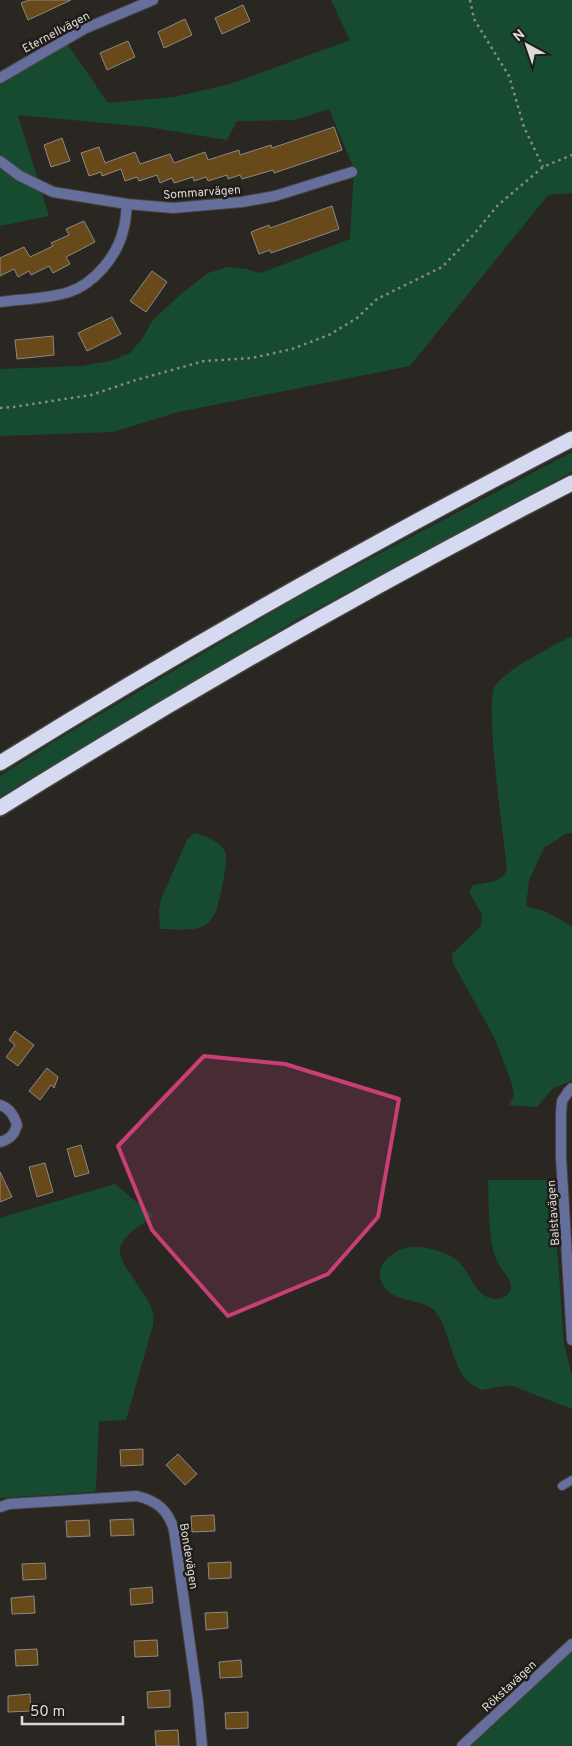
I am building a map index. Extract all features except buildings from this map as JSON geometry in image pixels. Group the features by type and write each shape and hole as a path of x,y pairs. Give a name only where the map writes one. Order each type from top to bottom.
{"highway":[{"path":"0,763 112,694 294,588 402,528 572,440"},
{"path":"0,808 141,722 314,621 572,483"}],"street":[{"name":"Eternellvägen","path":"0,78 84,30 153,0"},
{"name":"Sommarvägen","path":"0,161 20,176 53,192 127,204 173,208 242,202 275,196 352,172"},
{"path":"0,302 70,292 86,283 100,271 114,252 123,232 127,204"},
{"name":"Balstavägen","path":"572,1088 562,1101 561,1156 572,1340"},
{"path":"0,1105 6,1107 17,1125 14,1134 0,1142"},
{"name":"Bondevägen","path":"0,1507 9,1504 137,1496 151,1500 162,1508 170,1518 174,1530 198,1702 202,1746"},
{"name":"Rökstavägen","path":"462,1746 572,1644"}],"lane":[{"path":"562,1486 572,1480"}],"path":[{"path":"470,0 474,19 508,76 524,127 543,167"},
{"path":"0,408 91,395 204,361 252,358 292,349 328,335 357,318 376,299 442,267 474,234 498,205 543,167 572,155"}],"highlighted area":[{"path":"204,1056 285,1064 399,1099 378,1217 328,1274 228,1316 152,1230 118,1146"}],"green space":[{"path":"331,0 572,0 572,193 548,195 410,366 178,412 113,432 0,436 0,369 82,366 110,361 130,353 142,339 153,320 181,294 208,273 228,267 261,273 350,239 354,169 329,109 295,120 237,121 227,140 148,127 18,115 49,216 0,226 0,71 61,35 108,103 174,97 230,84 350,40"},
{"path":"572,452 572,472 298,619 0,797 0,776 55,741 301,595"},
{"path":"572,636 572,833 567,833 544,848 529,880 526,906 544,911 572,926 572,1081 553,1088 537,1107 509,1105 514,1095 512,1084 494,1037 453,963 452,954 481,926 482,914 469,892 473,885 492,882 503,877 507,869 493,744 492,698 495,686 519,665"},
{"path":"194,833 217,843 226,854 225,873 216,912 203,927 185,930 160,929 159,911 161,899 187,840"},
{"path":"488,1180 552,1180 564,1344 572,1376 572,1409 510,1385 481,1390 471,1384 459,1369 442,1323 434,1310 421,1303 392,1294 386,1290 381,1281 381,1268 389,1257 397,1251 406,1248 421,1247 439,1251 454,1258 460,1263 482,1294 496,1299 507,1295 510,1291 510,1282 493,1251 489,1221"},
{"path":"115,1184 153,1216 129,1234 120,1248 123,1262 146,1297 153,1313 153,1325 126,1420 99,1421 96,1489 94,1492 0,1498 0,1218"},
{"path":"572,1649 572,1746 471,1746"}]}
